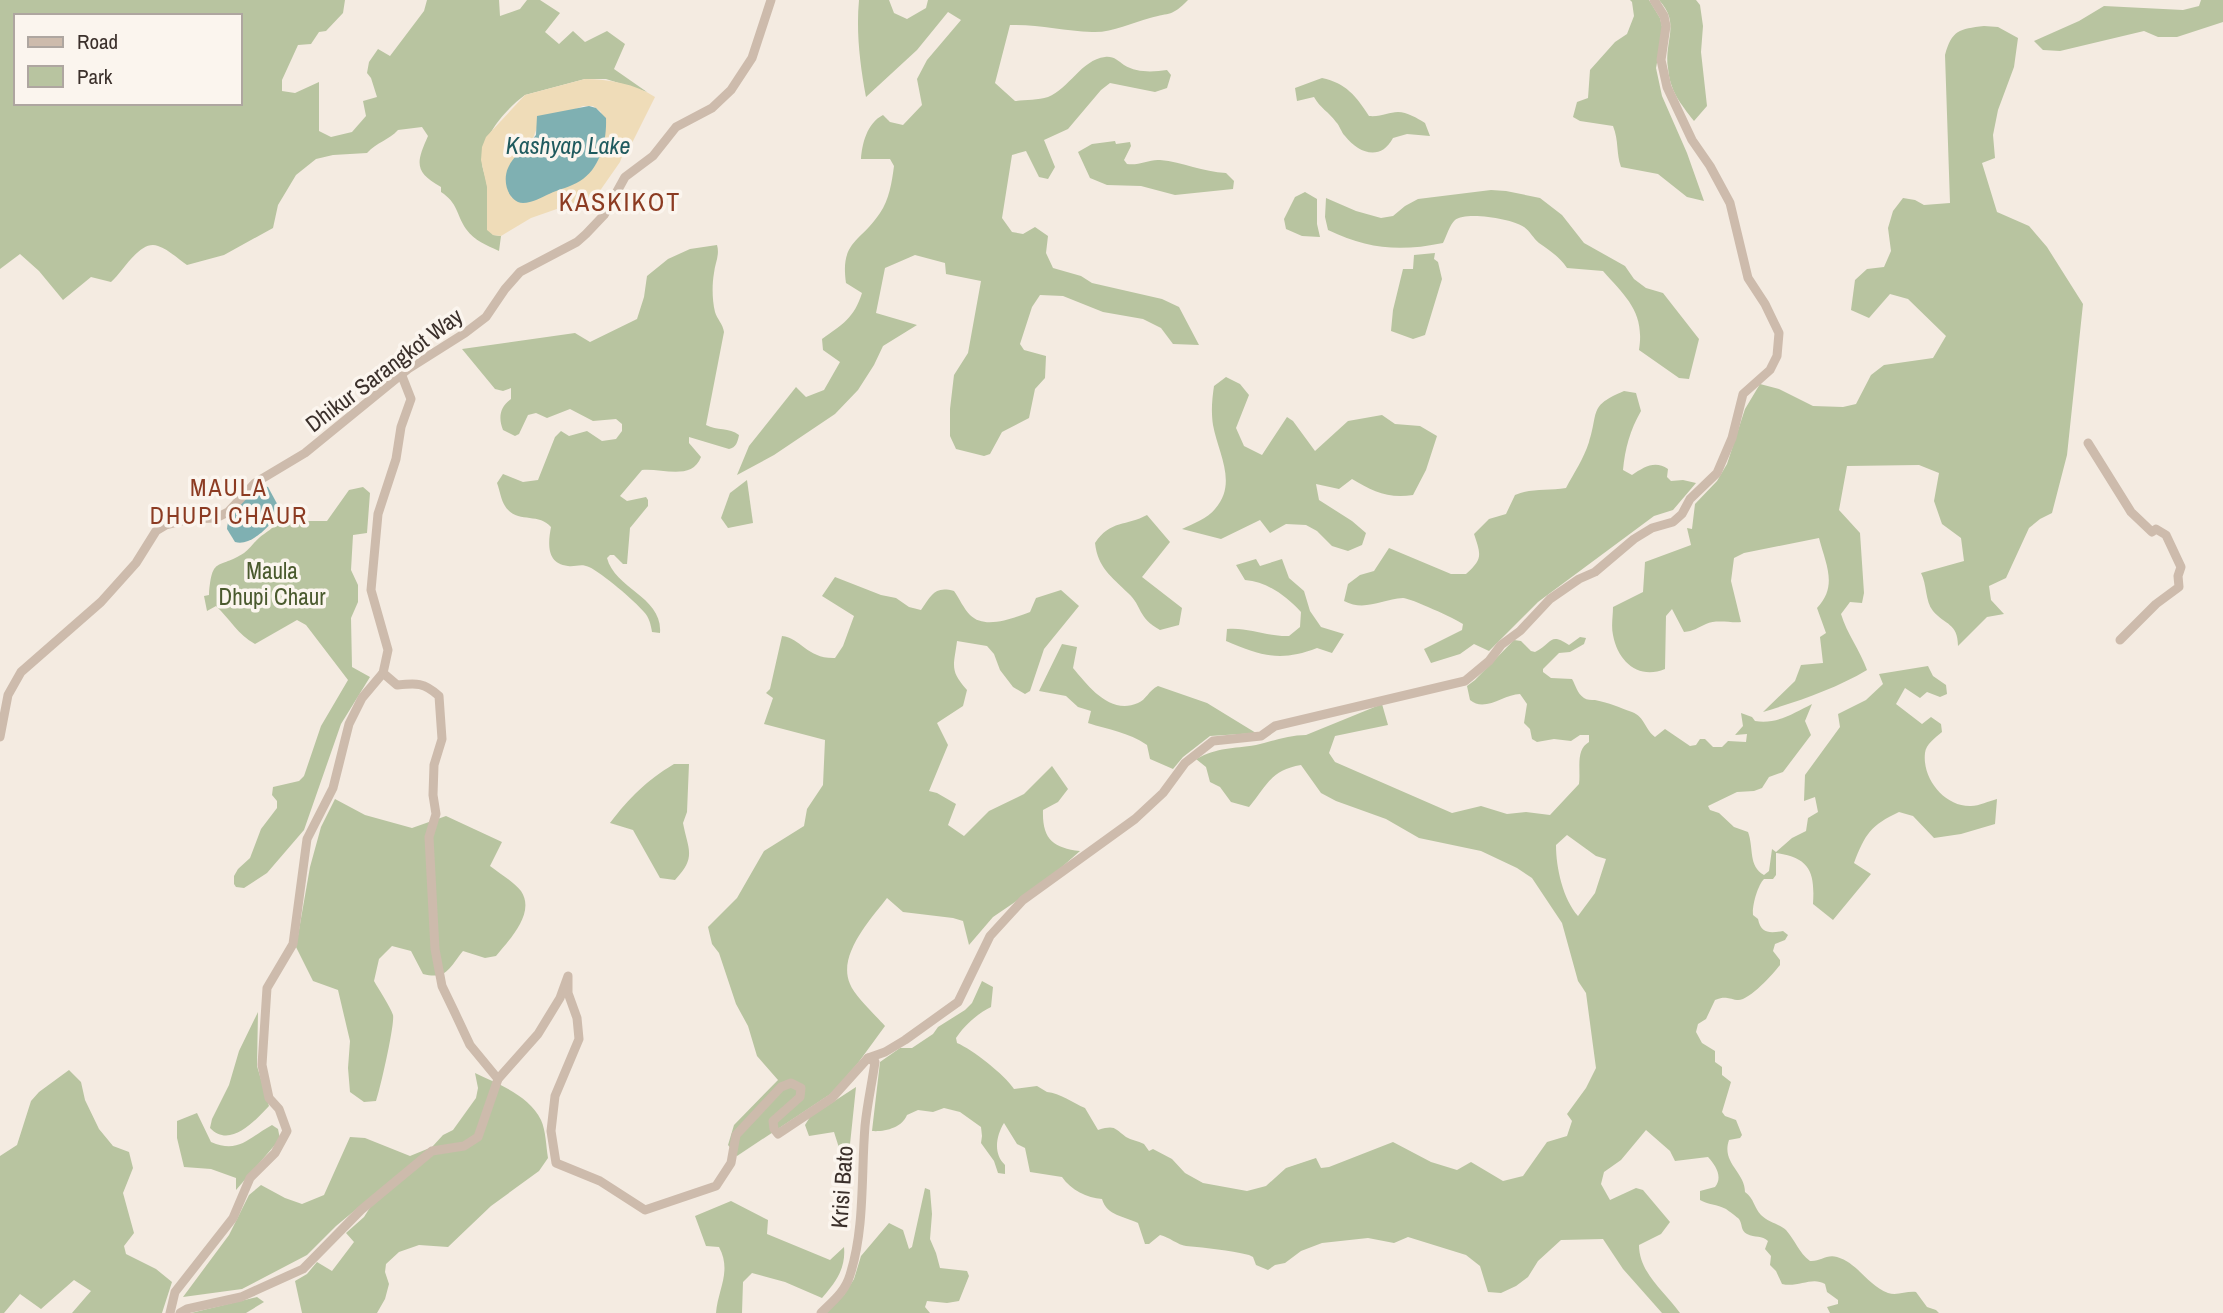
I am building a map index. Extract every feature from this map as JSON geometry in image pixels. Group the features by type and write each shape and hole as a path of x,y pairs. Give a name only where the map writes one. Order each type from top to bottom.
{"street":[{"name":"Dhikur Sarangkot Way","path":"0,737 8,695 21,671 101,602 136,564 156,531 166,525 190,519 216,518 228,512 255,483 305,453 402,376 486,317 520,272 577,242 586,234 604,215 625,177 653,156 676,127 712,108 731,90 752,58 771,0"},
{"path":"180,1313 187,1309 242,1297 303,1269 361,1210 432,1151 464,1146 478,1137 499,1079 538,1034 560,998 568,976 568,992 577,1018 579,1039 555,1096 551,1131 556,1163 600,1181 645,1209 716,1186 731,1163 736,1135 781,1087 792,1083 801,1088 800,1097 773,1121 778,1134 832,1098 867,1058 885,1052 905,1040 958,1002 990,936 1023,900 1135,819 1163,793 1185,764 1213,741 1261,736 1275,726 1451,687 1465,681 1550,600 1579,579 1595,572 1633,539 1652,528 1673,522 1682,514 1690,499 1717,473 1732,438 1743,394 1770,370 1777,356 1780,333 1748,278 1730,203 1692,140 1667,87 1661,60 1666,26 1664,16 1654,0"},
{"path":"170,1313 175,1292 233,1218 250,1178 275,1153 287,1132 279,1109 270,1098 262,1065 267,988 293,944 307,839 333,788 349,724 362,698 383,673 388,650 371,590 378,514 396,459 401,427 411,399 402,376"},
{"path":"2088,443 2131,512 2152,531 2156,529 2166,535 2181,567 2179,587 2120,640"},
{"path":"383,673 397,685 412,683 428,686 439,696 442,738 433,765 436,814 429,837 435,949 442,986 470,1045 499,1079"},
{"name":"Krisi Bato","path":"821,1313 837,1299 849,1277 856,1250 865,1125 874,1062 867,1058"}],"green space":[{"path":"0,0 345,0 343,13 326,31 319,32 311,44 298,45 282,80 282,91 295,93 319,82 319,131 331,137 352,132 366,116 363,101 377,97 367,73 369,62 378,49 390,56 424,11 427,0 499,0 500,16 520,9 527,0 540,0 560,13 545,32 559,44 573,31 585,42 607,31 625,44 614,69 647,92 606,79 585,79 525,95 511,107 491,131 482,161 491,229 493,235 501,236 499,251 469,233 454,205 441,192 441,187 422,171 421,153 428,136 422,127 398,130 367,153 316,159 296,175 278,205 273,228 224,255 187,265 165,249 151,245 138,252 111,282 91,277 63,300 39,271 20,254 0,269"},
{"path":"859,0 889,0 894,13 907,19 926,8 928,0 1188,0 1170,13 1107,31 1010,25 995,83 1015,101 1044,98 1062,88 1089,63 1105,57 1140,71 1167,70 1171,75 1167,88 1155,92 1110,83 1101,90 1068,129 1044,140 1055,167 1048,179 1039,177 1026,151 1012,155 1002,218 1012,232 1023,234 1035,227 1048,236 1046,253 1053,268 1081,276 1092,283 1162,299 1179,307 1199,345 1173,344 1161,328 1143,319 1103,312 1063,296 1040,295 1032,307 1020,344 1024,350 1046,356 1045,378 1035,389 1029,418 1002,432 990,454 984,456 956,449 950,436 954,375 968,353 981,281 946,274 945,263 915,255 885,268 876,313 917,325 883,346 858,390 835,414 774,455 737,475 749,446 796,387 806,397 824,390 840,362 823,350 822,339 847,320 859,302 862,293 846,283 846,259 853,244 883,208 890,191 894,166 890,159 861,159 866,134 873,123 883,115 890,122 903,125 922,105 917,79 927,60 961,20 948,12 917,50 866,97 859,49"},
{"path":"1630,0 1649,0 1660,18 1663,31 1656,68 1662,96 1704,201 1687,197 1658,174 1621,167 1613,126 1580,121 1573,117 1577,102 1588,98 1590,70 1615,42 1627,34 1634,16"},
{"path":"1659,0 1696,0 1700,5 1703,26 1701,52 1707,106 1694,121 1673,90 1667,58 1669,17"},
{"path":"2201,0 2223,0 2223,22 2177,37 2158,37 2144,31 2060,51 2043,50 2034,41 2079,21 2104,6 2183,10 2199,6"},
{"path":"1984,26 1998,27 2018,38 2014,67 1998,110 1993,135 1995,158 1982,163 1997,212 2029,226 2047,247 2083,304 2067,455 2052,513 2029,528 2006,578 1989,586 1991,600 2004,614 1987,617 1958,646 1956,633 1930,607 1921,573 1964,561 1961,538 1942,524 1934,501 1939,473 1919,465 1847,466 1839,510 1860,533 1864,593 1862,603 1850,602 1841,614 1867,670 1816,694 1763,712 1795,681 1801,665 1823,663 1820,637 1826,633 1817,608 1829,583 1819,538 1744,553 1734,558 1731,581 1741,622 1714,622 1684,632 1672,609 1666,616 1665,669 1656,672 1638,670 1625,661 1616,645 1612,628 1613,607 1643,592 1645,562 1691,545 1687,528 1692,529 1695,504 1717,481 1727,464 1745,409 1760,384 1779,389 1813,406 1843,407 1856,404 1871,375 1884,365 1933,358 1946,336 1908,299 1890,294 1869,318 1851,310 1855,280 1867,269 1884,267 1891,251 1888,228 1893,211 1903,198 1924,205 1950,203 1945,55 1951,40 1958,32"},
{"path":"1322,78 1338,83 1350,91 1369,116 1398,112 1408,114 1425,123 1430,136 1407,134 1393,138 1382,150 1363,151 1351,142 1314,97 1297,101 1295,88"},
{"path":"1115,141 1116,144 1130,142 1131,146 1124,160 1127,164 1160,160 1226,173 1234,181 1233,189 1175,195 1141,186 1107,185 1090,178 1078,152 1092,144"},
{"path":"1491,190 1540,198 1562,215 1584,243 1625,266 1634,279 1646,288 1663,293 1699,339 1689,379 1679,378 1639,350 1639,325 1632,306 1603,271 1567,268 1558,257 1518,224 1490,217 1461,217 1453,222 1443,243 1398,248 1370,245 1328,230 1325,217 1326,198 1381,218 1393,216 1418,199"},
{"path":"1305,192 1317,199 1320,237 1302,236 1286,229 1284,219 1295,197"},
{"path":"717,245 713,297 715,312 724,332 706,425 739,435 737,442 729,449 689,437 689,443 701,457 691,469 676,472 642,470 620,496 627,501 646,497 648,500 648,506 630,528 627,564 623,564 614,555 607,558 619,578 654,610 660,633 652,632 650,621 644,612 602,575 586,566 568,566 556,561 549,546 551,527 540,520 521,517 510,511 504,504 497,483 503,474 523,482 538,480 555,437 561,431 569,436 587,431 602,441 616,439 622,431 622,424 616,419 593,421 570,409 547,418 536,413 528,415 519,434 515,436 503,430 501,421 502,409 511,399 511,388 503,391 495,389 462,349 575,333 590,342 637,319 647,276 668,259 690,249"},
{"path":"1435,253 1434,259 1438,262 1442,279 1425,335 1413,339 1391,331 1403,269 1413,269 1414,255"},
{"path":"1226,377 1240,384 1249,395 1236,428 1244,446 1262,455 1287,417 1315,451 1348,421 1382,415 1395,424 1420,426 1437,436 1426,470 1413,495 1381,493 1352,479 1339,489 1316,484 1319,500 1366,533 1362,545 1348,551 1332,546 1317,531 1306,525 1286,524 1270,533 1260,520 1221,539 1182,529 1212,512 1222,499 1225,489 1226,478 1212,410 1214,386"},
{"path":"1624,391 1636,393 1641,411 1629,440 1623,470 1632,475 1645,467 1659,465 1668,469 1667,477 1671,481 1696,483 1673,510 1654,516 1538,602 1489,651 1474,644 1460,654 1431,663 1424,649 1462,630 1463,624 1403,598 1366,605 1344,601 1348,584 1360,575 1374,571 1389,548 1451,574 1466,574 1479,556 1474,534 1489,519 1506,514 1515,495 1533,490 1566,488 1587,448 1597,411 1605,401"},
{"path":"747,480 753,523 728,528 721,518 730,493"},
{"name":"Maula Dhupi Chaur","path":"363,487 370,493 367,533 353,535 351,570 358,585 358,602 351,618 352,667 370,677 341,724 304,830 267,873 244,888 236,887 234,876 250,858 261,829 277,808 277,801 272,795 273,787 299,781 304,776 321,726 348,680 306,625 297,620 255,644 216,606 207,611 204,596 209,595 212,574 218,565 246,551 284,514 295,519 302,513 308,521 327,521 349,490"},
{"path":"1147,515 1170,542 1142,577 1182,608 1179,625 1160,630 1147,621 1133,598 1106,571 1099,559 1095,543 1107,530"},
{"path":"1256,559 1260,566 1282,559 1289,578 1304,591 1310,611 1321,627 1344,634 1332,653 1317,648 1293,655 1271,655 1226,641 1227,629 1289,636 1300,627 1301,612 1295,606 1269,587 1245,580 1236,565"},
{"path":"835,577 896,598 909,607 921,610 938,591 954,591 970,615 983,622 999,621 1030,612 1036,598 1061,590 1079,606 1044,649 1030,691 1025,694 1013,687 987,646 957,641 955,672 967,690 963,706 937,723 948,745 929,791 956,804 948,825 964,836 989,811 1024,794 1052,766 1068,789 1058,802 1043,810 1047,835 1056,844 1080,851 1046,881 993,917 969,945 963,921 903,912 887,898 858,938 848,961 847,973 856,994 885,1026 832,1093 737,1156 728,1145 734,1125 778,1080 757,1056 719,953 712,944 708,927 737,898 764,851 804,826 807,809 823,785 825,740 764,724 773,698 766,693 770,689 782,636 825,657 835,658 843,646 854,616 822,596"},
{"path":"1580,637 1586,638 1584,644 1570,652 1559,653 1543,672 1551,678 1572,679 1585,699 1605,702 1636,714 1655,737 1665,729 1690,746 1696,745 1700,739 1705,739 1713,747 1722,747 1728,741 1746,742 1747,734 1735,735 1743,726 1741,713 1755,721 1763,722 1785,717 1812,704 1805,721 1811,735 1783,772 1769,777 1762,788 1737,792 1708,806 1734,827 1748,832 1753,862 1764,875 1769,871 1772,849 1776,852 1792,838 1806,831 1808,818 1818,812 1815,797 1804,801 1805,775 1840,727 1838,714 1866,700 1883,684 1879,674 1928,666 1933,676 1946,685 1947,694 1940,697 1927,692 1920,698 1905,688 1896,704 1922,724 1931,717 1941,724 1942,732 1929,744 1925,753 1927,772 1937,790 1952,802 1961,805 1974,806 1997,799 1995,824 1961,834 1934,838 1913,816 1899,812 1889,817 1870,832 1854,863 1871,874 1833,920 1813,904 1813,883 1808,868 1796,859 1776,853 1776,875 1773,879 1764,879 1762,882 1754,901 1753,915 1764,930 1783,931 1788,935 1785,940 1775,944 1773,951 1780,960 1780,965 1747,997 1715,1000 1706,1019 1698,1024 1696,1032 1702,1043 1715,1051 1715,1062 1722,1067 1722,1075 1731,1082 1722,1112 1736,1120 1742,1135 1729,1140 1728,1155 1745,1192 1761,1215 1786,1230 1810,1261 1837,1257 1851,1264 1874,1285 1888,1293 1916,1292 1927,1307 1939,1313 1830,1313 1827,1307 1838,1304 1838,1300 1827,1292 1825,1284 1815,1281 1782,1284 1770,1265 1771,1256 1765,1249 1768,1241 1745,1232 1739,1219 1726,1209 1700,1200 1700,1191 1715,1187 1718,1179 1716,1168 1708,1157 1675,1161 1670,1151 1646,1130 1621,1160 1604,1172 1601,1184 1610,1200 1636,1188 1643,1190 1670,1222 1661,1234 1639,1245 1640,1255 1654,1282 1680,1313 1662,1313 1623,1269 1603,1239 1561,1240 1538,1261 1528,1277 1501,1293 1488,1292 1480,1266 1466,1255 1408,1237 1394,1243 1368,1238 1322,1243 1301,1251 1285,1263 1268,1270 1256,1265 1253,1257 1249,1255 1183,1245 1160,1235 1145,1244 1138,1223 1112,1212 1102,1199 1080,1192 1062,1177 1030,1172 1025,1148 1017,1144 1004,1123 997,1150 1005,1165 1005,1174 998,1173 994,1161 981,1143 981,1127 960,1112 944,1108 933,1112 918,1110 907,1115 901,1123 892,1128 872,1131 880,1062 900,1048 912,1048 965,1010 972,1003 982,981 993,987 991,1007 967,1025 956,1038 957,1043 988,1063 1014,1089 1037,1086 1066,1098 1085,1108 1098,1130 1114,1128 1128,1138 1144,1144 1149,1151 1153,1149 1172,1159 1185,1173 1203,1183 1247,1191 1266,1186 1286,1168 1316,1158 1321,1168 1329,1167 1393,1142 1431,1162 1457,1170 1471,1162 1503,1181 1523,1176 1547,1142 1567,1136 1572,1121 1567,1114 1586,1088 1596,1068 1586,993 1578,981 1562,923 1532,878 1481,851 1419,838 1386,819 1336,801 1321,793 1301,765 1276,775 1249,807 1231,802 1220,787 1210,782 1206,767 1196,759 1219,750 1306,735 1382,704 1388,725 1335,736 1329,753 1335,762 1452,813 1481,806 1507,814 1526,812 1550,815 1579,784 1580,755 1589,742 1589,735 1580,735 1571,741 1554,739 1537,742 1532,739 1530,729 1524,723 1527,704 1520,694 1482,705 1470,700 1467,686 1514,640 1521,641 1535,652 1554,639 1569,645","holes":["1567,835 1596,856 1606,859 1595,893 1578,916 1561,883 1556,845"]},
{"path":"1062,644 1077,647 1073,668 1093,691 1109,702 1128,706 1138,703 1158,686 1207,703 1256,733 1210,736 1183,757 1173,769 1150,759 1147,745 1126,734 1088,723 1091,711 1078,707 1066,696 1039,691"},
{"path":"674,764 689,764 687,812 683,823 689,859 675,880 660,878 633,830 610,823 639,790"},
{"path":"335,799 365,815 412,828 446,816 502,842 490,866 518,888 525,899 519,926 496,956 485,958 463,951 447,971 437,975 423,974 411,951 392,946 379,959 374,981 392,1011 393,1021 376,1101 364,1102 350,1092 350,1041 338,990 313,981 296,947 310,867 321,827"},
{"path":"258,1012 257,1066 269,1106 242,1130 226,1136 218,1134 210,1128 212,1119 229,1085 239,1051"},
{"path":"69,1070 81,1082 85,1100 99,1129 113,1146 129,1152 133,1168 123,1193 134,1233 124,1246 126,1254 156,1269 172,1282 162,1313 72,1313 91,1291 74,1280 41,1309 20,1294 4,1313 0,1313 0,1156 17,1145 31,1101"},
{"path":"475,1073 512,1091 536,1111 544,1129 548,1158 539,1171 491,1206 448,1247 419,1245 399,1252 386,1264 385,1272 389,1284 377,1313 302,1313 295,1281 307,1274 317,1262 332,1271 354,1242 346,1233 364,1217 383,1187 336,1226 307,1255 242,1289 183,1297 229,1235 249,1195 261,1185 302,1204 324,1195 350,1137 365,1138 410,1156 432,1147 443,1135 453,1130 476,1098 478,1088"},
{"path":"856,1087 847,1173 834,1132 809,1136 805,1125 810,1117"},
{"path":"197,1113 211,1142 236,1145 272,1125 278,1129 280,1139 236,1190 236,1178 211,1169 184,1167 177,1138 177,1121"},
{"path":"925,1188 930,1190 930,1239 940,1268 967,1271 969,1276 959,1301 927,1301 925,1307 930,1313 826,1313 844,1295 854,1279 861,1256 889,1223 903,1230 909,1249 912,1247"},
{"path":"731,1201 768,1220 767,1234 830,1260 844,1247 839,1274 822,1298 785,1282 752,1273 743,1282 742,1313 716,1313 724,1272 723,1256 719,1247 706,1246 695,1216"},
{"path":"257,1297 264,1302 246,1313 191,1313"}],"sand":[{"path":"585,79 622,83 655,97 632,143 626,146 620,162 597,195 531,218 501,236 493,235 487,230 487,187 481,160 482,147 486,137 525,95","holes":["583,106 593,106 601,112 603,136 599,158 590,172 531,201 522,203 511,197 538,125"]}],"water":[{"name":"Kashyap Lake","path":"589,106 596,108 606,118 601,154 593,169 576,183 533,201 523,203 513,199 508,190 506,173 514,159 536,135 537,116"},
{"path":"264,486 268,487 281,511 267,528 254,538 241,543 235,542 227,529 231,515 246,497"}],"district":[{"name":"KASKIKOT","path":"620,202"},
{"name":"MAULA DHUPI CHAUR","path":"229,502"}]}
